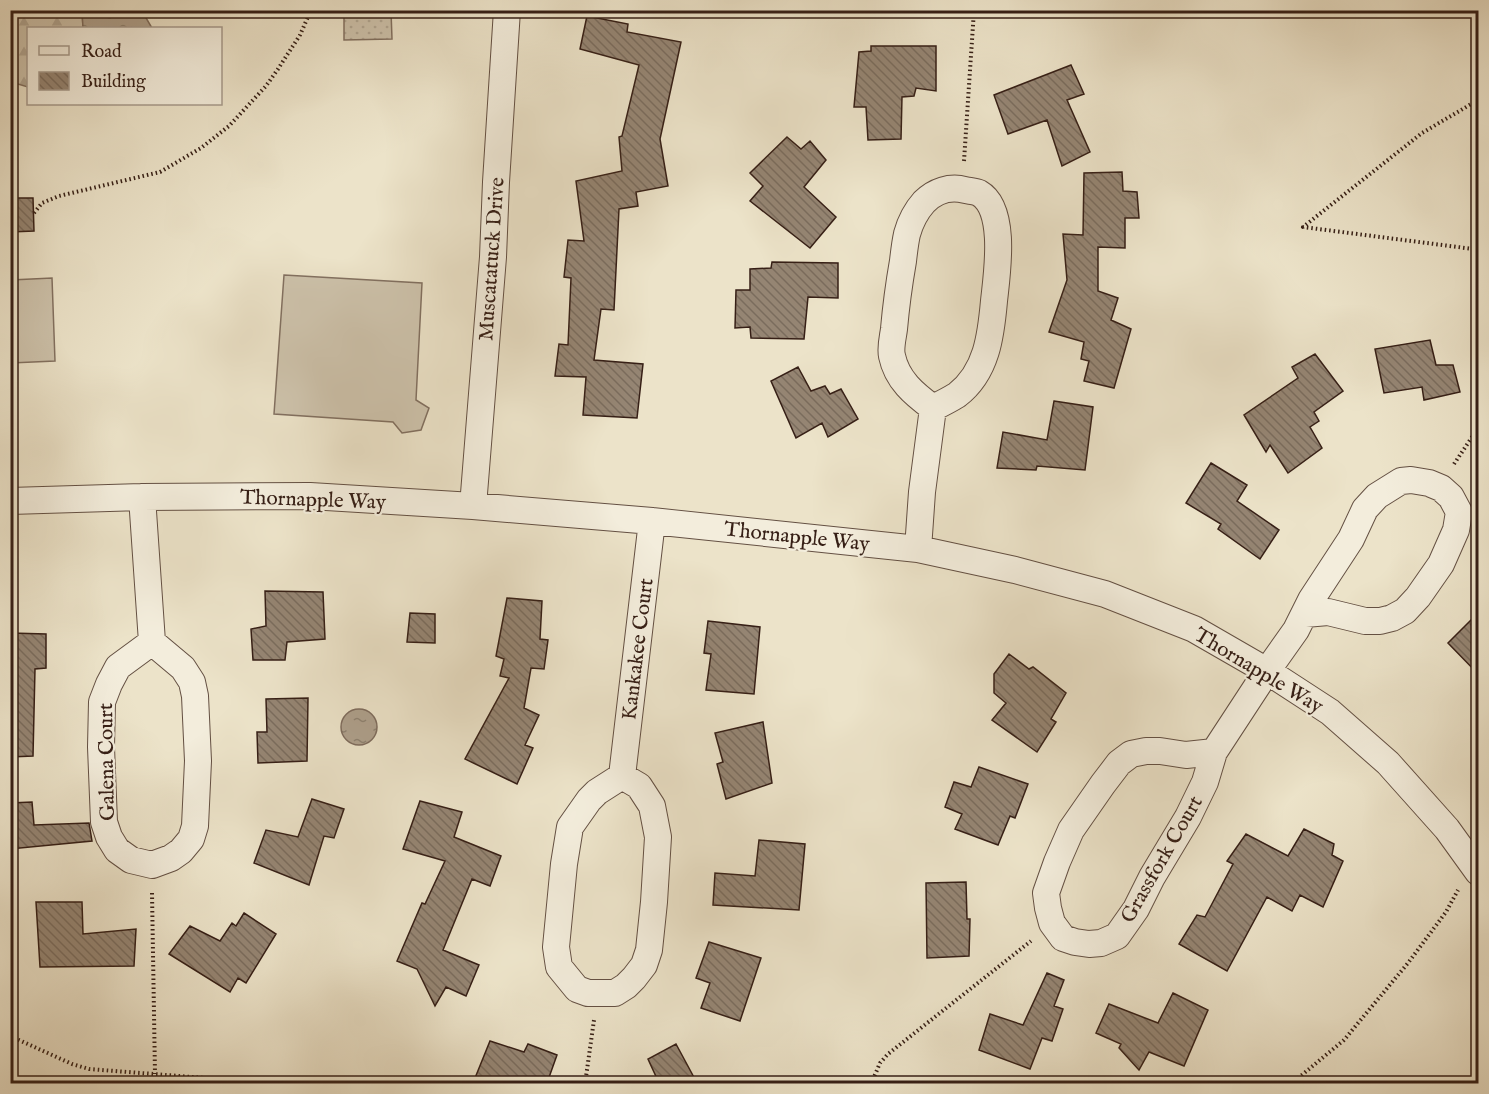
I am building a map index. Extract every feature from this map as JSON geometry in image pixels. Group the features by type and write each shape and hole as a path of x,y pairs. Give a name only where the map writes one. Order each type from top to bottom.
{"street":[{"name":"Muscatatuck Drive","path":"473,506 493,257 507,10"},
{"path":"956,187 979,194 992,208 997,228 998,260 990,338 986,355 968,384 957,394 933,408 910,390 899,376 891,355 896,298 907,234 914,216 925,202 940,191 956,187"},
{"path":"918,549 922,492 933,408"},
{"name":"Grassfork Court","path":"1052,923 1064,938 1075,942 1101,943 1117,936 1136,909 1152,877 1188,817 1204,782 1214,752 1296,630 1311,600 1350,539 1365,509 1377,496 1401,481 1411,480 1439,487"},
{"path":"1305,614 1328,612 1365,621 1380,621 1405,611 1418,597 1441,564 1456,530 1459,512 1451,497 1439,487"},
{"name":"Thornapple Way","path":"10,501 310,496 473,506 918,549 1015,570 1105,594 1194,629 1267,671 1330,712 1388,763 1448,829 1476,868"},
{"path":"142,497 152,642 183,668 192,682 195,696 198,761 195,826 190,840 182,851 152,865"},
{"name":"Kankakee Court","path":"622,776 652,522"},
{"name":"Galena Court","path":"152,642 118,667 102,702 101,737 104,822 109,837 117,850 131,860 152,865"},
{"path":"1052,923 1046,893 1057,862 1071,830 1119,763 1131,754 1146,751 1186,755 1214,752"},
{"path":"622,776 639,786 652,806 656,821 658,855 649,950 644,965 626,986 615,993 588,993 577,989 559,967 556,947 564,864 570,828 589,800 622,776"}],"path":[{"path":"34,213 42,203 59,196 160,172 201,148 229,126 266,86 300,35 311,10"},
{"path":"962,189 974,10"},
{"path":"1479,100 1422,133 1303,226 1473,249 1479,254"},
{"path":"1439,487 1479,428"},
{"path":"152,865 155,1074"},
{"path":"1291,1083 1344,1040 1408,963 1476,868"},
{"path":"871,1083 880,1063 888,1054 1052,923"},
{"path":"585,1083 597,993"},
{"path":"10,1036 72,1064 89,1069 218,1079 239,1083"}],"green space":[{"path":"10,11 82,11 83,27 27,27 27,87 11,82"},
{"path":"344,11 391,11 392,39 344,40"},
{"path":"284,275 422,283 416,400 429,408 421,430 402,433 393,422 274,414"},
{"path":"52,278 55,361 11,363 11,280"}],"water":[{"path":"82,11 142,11 151,27 83,27"},
{"path":"359,709 371,715 377,727 371,739 359,745 347,739 341,727 347,715"}],"building":[{"path":"587,16 628,24 627,32 681,42 660,139 668,186 636,192 638,206 619,209 614,310 601,309 594,360 643,364 637,418 583,415 586,377 555,376 559,344 568,345 571,278 564,277 568,240 584,241 576,181 622,171 619,137 622,136 639,65 580,49"},
{"path":"871,46 936,46 936,91 916,88 914,96 902,97 901,139 868,140 866,107 854,107 859,52 871,51"},
{"path":"1071,65 1084,94 1067,100 1090,152 1062,166 1047,120 1008,134 994,95"},
{"path":"787,137 801,149 810,141 826,160 804,187 836,217 810,248 750,201 763,186 750,173"},
{"path":"1122,172 1123,191 1137,192 1139,218 1125,218 1125,248 1098,247 1098,291 1118,298 1111,320 1131,329 1114,388 1084,381 1089,361 1081,359 1084,342 1049,332 1067,280 1063,234 1083,235 1084,173"},
{"path":"10,198 33,198 34,231 10,232"},
{"path":"772,262 838,263 838,298 808,297 804,339 751,338 750,327 735,328 736,290 750,290 750,269 771,268"},
{"path":"1430,340 1436,365 1453,365 1460,392 1424,400 1422,387 1384,393 1375,349"},
{"path":"1315,354 1343,391 1314,412 1319,421 1310,427 1322,448 1288,473 1270,445 1266,452 1244,415 1298,378 1292,367"},
{"path":"798,367 811,391 825,386 830,394 841,389 858,419 828,437 822,423 796,438 771,381"},
{"path":"1054,401 1093,407 1085,470 1037,466 1036,470 997,468 1003,432 1047,440"},
{"path":"1211,463 1247,485 1237,501 1279,530 1260,559 1218,529 1221,524 1186,503"},
{"path":"265,591 323,592 325,639 287,642 285,660 253,660 251,629 266,626"},
{"path":"507,598 542,601 540,639 548,640 544,669 531,668 524,708 539,715 525,745 533,748 517,784 465,759 509,678 500,676 504,659 496,656"},
{"path":"1479,612 1479,675 1448,643"},
{"path":"410,613 435,614 435,643 407,642"},
{"path":"708,621 760,627 754,694 706,690 711,654 704,653"},
{"path":"10,633 46,634 46,668 35,669 33,756 10,757"},
{"path":"1009,654 1029,669 1033,667 1066,693 1051,719 1056,722 1037,752 992,720 1006,703 994,693 994,674"},
{"path":"308,698 307,761 258,763 257,732 267,732 266,699"},
{"path":"763,722 772,783 726,799 717,764 723,762 715,733"},
{"path":"979,767 1028,784 1015,818 1010,816 998,845 955,829 962,814 945,807 954,782 971,787"},
{"path":"312,799 344,809 334,838 324,836 309,885 254,863 266,830 298,837"},
{"path":"420,801 462,812 454,837 501,856 490,886 472,879 443,950 479,965 466,996 446,987 435,1006 417,969 397,961 422,903 425,904 445,861 403,849"},
{"path":"32,802 34,825 89,823 92,841 10,849 10,803"},
{"path":"1304,829 1334,844 1332,855 1343,861 1323,907 1300,895 1292,911 1267,897 1227,971 1179,944 1197,915 1205,917 1233,864 1227,861 1246,834 1288,856"},
{"path":"759,840 805,844 799,910 713,905 715,873 755,876"},
{"path":"966,882 967,919 970,919 969,956 927,958 926,883"},
{"path":"36,902 82,902 83,934 136,929 134,966 40,967"},
{"path":"244,913 276,934 246,983 238,978 230,992 169,954 190,926 220,941 232,923 236,926"},
{"path":"709,942 761,958 740,1021 701,1008 710,983 696,978"},
{"path":"1047,973 1064,980 1054,1006 1063,1009 1052,1041 1042,1038 1030,1069 979,1050 990,1014 1023,1025"},
{"path":"1173,993 1208,1010 1184,1066 1149,1052 1139,1070 1119,1048 1121,1044 1096,1033 1109,1004 1158,1023"},
{"path":"490,1041 524,1052 528,1044 557,1055 547,1083 473,1083"},
{"path":"676,1044 697,1083 659,1083 648,1059"}]}
